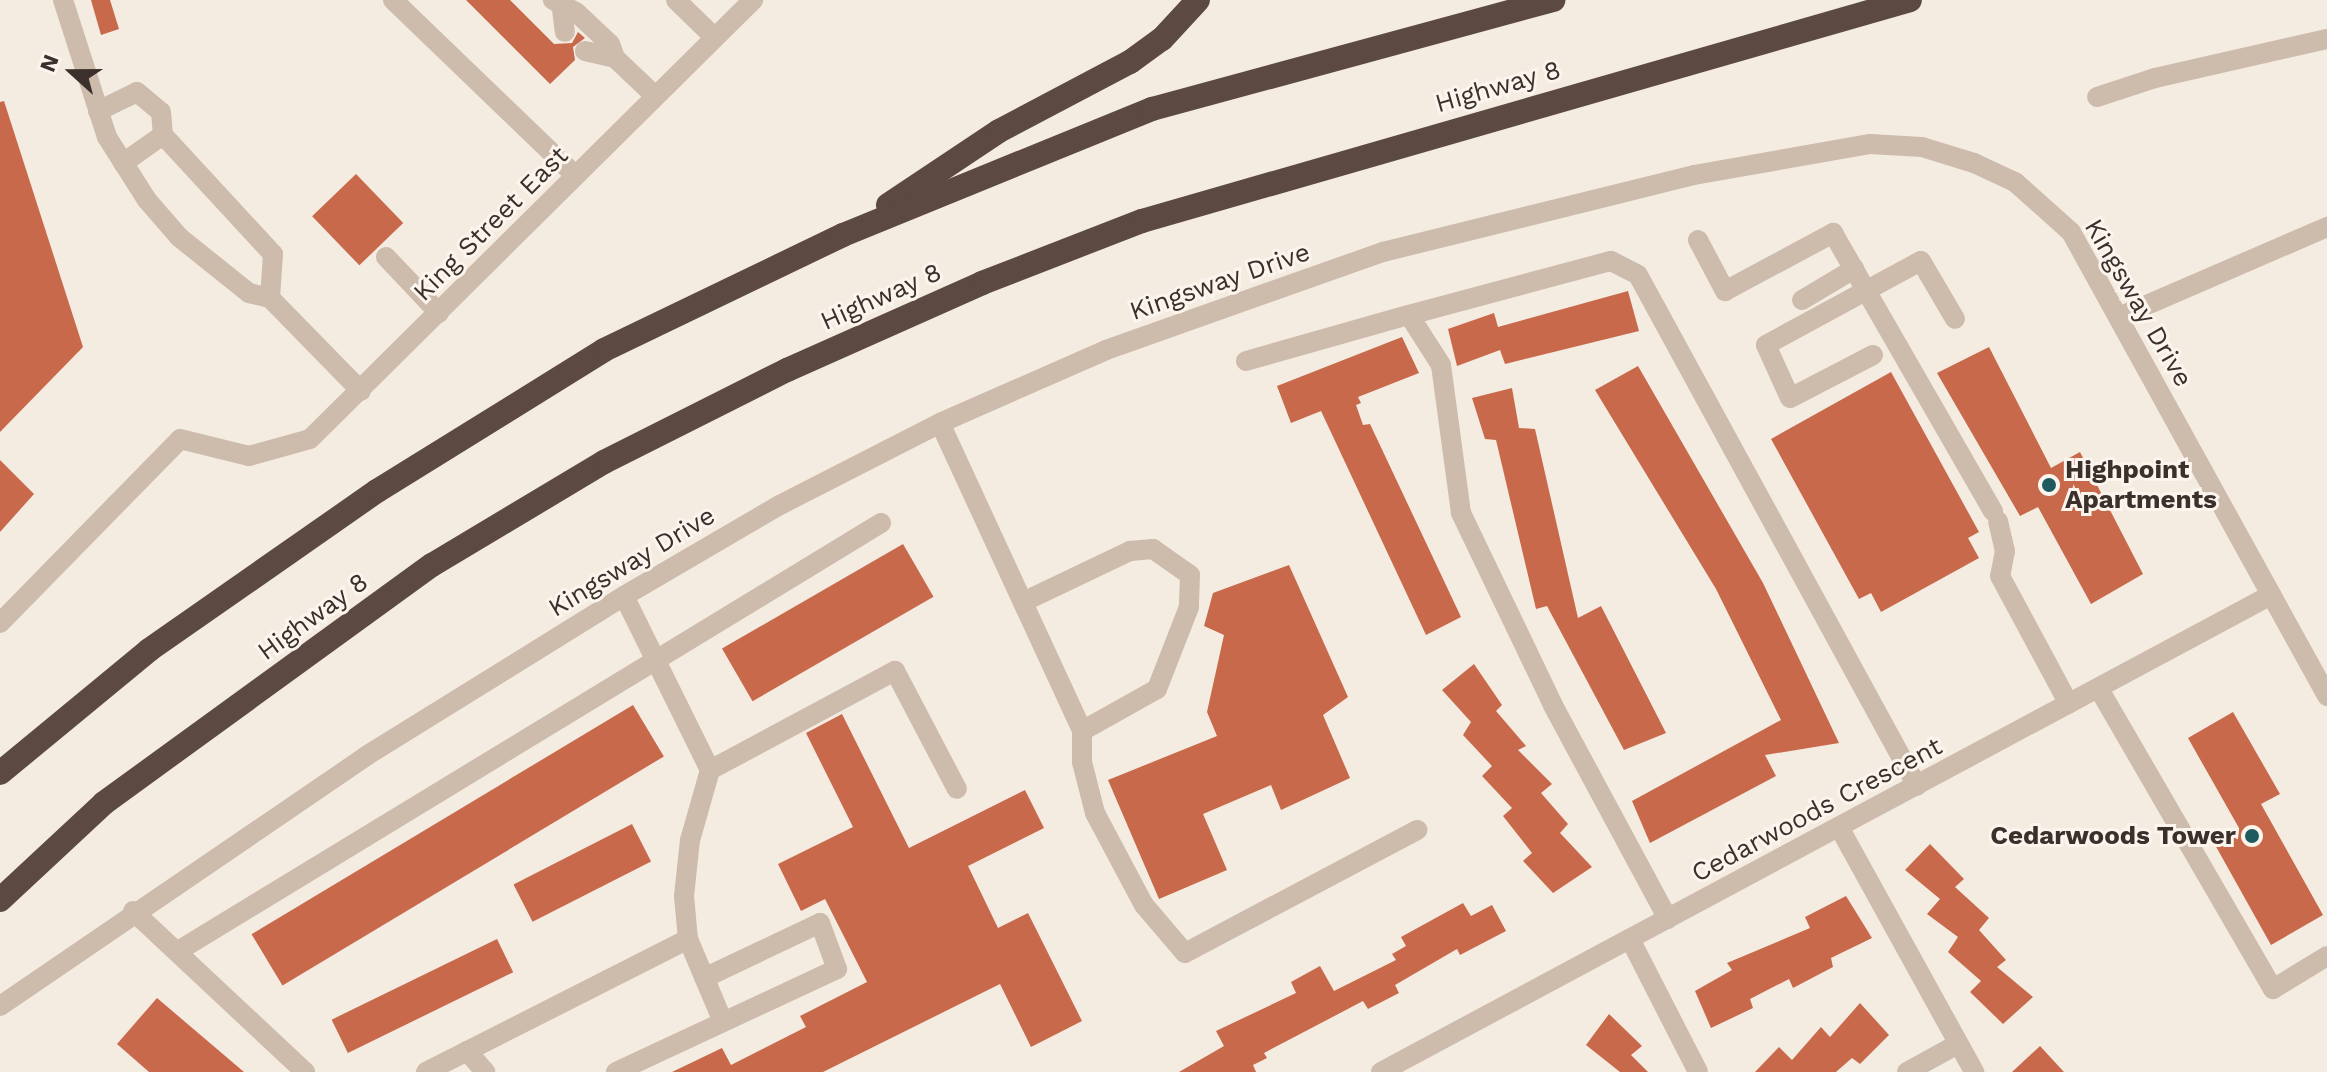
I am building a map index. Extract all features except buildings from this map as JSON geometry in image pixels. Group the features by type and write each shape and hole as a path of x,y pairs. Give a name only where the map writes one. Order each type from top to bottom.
{"highway":[{"path":"843,235 999,131 1130,62 1162,39 1198,0"},
{"path":"0,773 149,650 377,491 604,350 843,235 1152,109 1553,0"},
{"name":"Highway 8","path":"0,900 104,803 432,565 604,462 787,370 982,283 1142,221 1910,0"}],"street":[{"path":"63,0 98,111 123,163 179,237 249,293 270,298 361,391"},
{"path":"393,0 575,175"},
{"path":"676,0 715,38"},
{"name":"King Street East","path":"0,623 180,439 249,456 310,439 753,0"},
{"path":"558,4 565,32"},
{"path":"558,4 576,12 610,44 615,58 655,96"},
{"path":"2097,97 2155,78 2327,39"},
{"path":"585,51 615,58"},
{"path":"98,111 137,92 161,112 163,135 273,254 270,298"},
{"path":"123,163 163,135"},
{"name":"Kingsway Drive","path":"0,1006 133,911 366,756 624,596 780,505 940,423 1106,350 1383,252 1694,175 1870,144 1922,147 2015,182 2071,232 2327,696"},
{"path":"2119,317 2327,227"},
{"path":"1698,240 1725,291 1833,233 1996,516 2005,551 2000,576 2069,704"},
{"path":"386,257 439,313"},
{"path":"1246,361 1611,261 1638,275 1917,786"},
{"path":"1873,355 1790,398 1766,345 1921,261 1955,319"},
{"path":"1802,300 1854,269"},
{"path":"1409,315 1441,365 1461,513 1553,705 1668,919"},
{"path":"940,423 1082,731 1082,762 1095,813 1144,905 1185,953 1417,830"},
{"path":"178,951 881,523"},
{"path":"1023,602 1130,551 1153,549 1190,575 1189,607 1157,689 1082,731"},
{"name":"Cedarwoods Crescent","path":"1385,1071 2271,595"},
{"path":"624,596 710,770 690,840 684,896 688,939 723,1022"},
{"path":"710,770 895,671 957,789"},
{"path":"2099,689 2273,989 2327,956"},
{"path":"1839,827 1974,1072"},
{"path":"133,911 305,1072"},
{"path":"616,1072 837,969 820,923 704,978"},
{"path":"426,1072 688,939"},
{"path":"1630,939 1698,1072"},
{"path":"1907,1072 1958,1044"},
{"path":"467,1051 485,1072"}],"place":[{"name":"Highpoint Apartments","path":"2049,485"},
{"name":"Cedarwoods Tower","path":"2252,836"}]}
